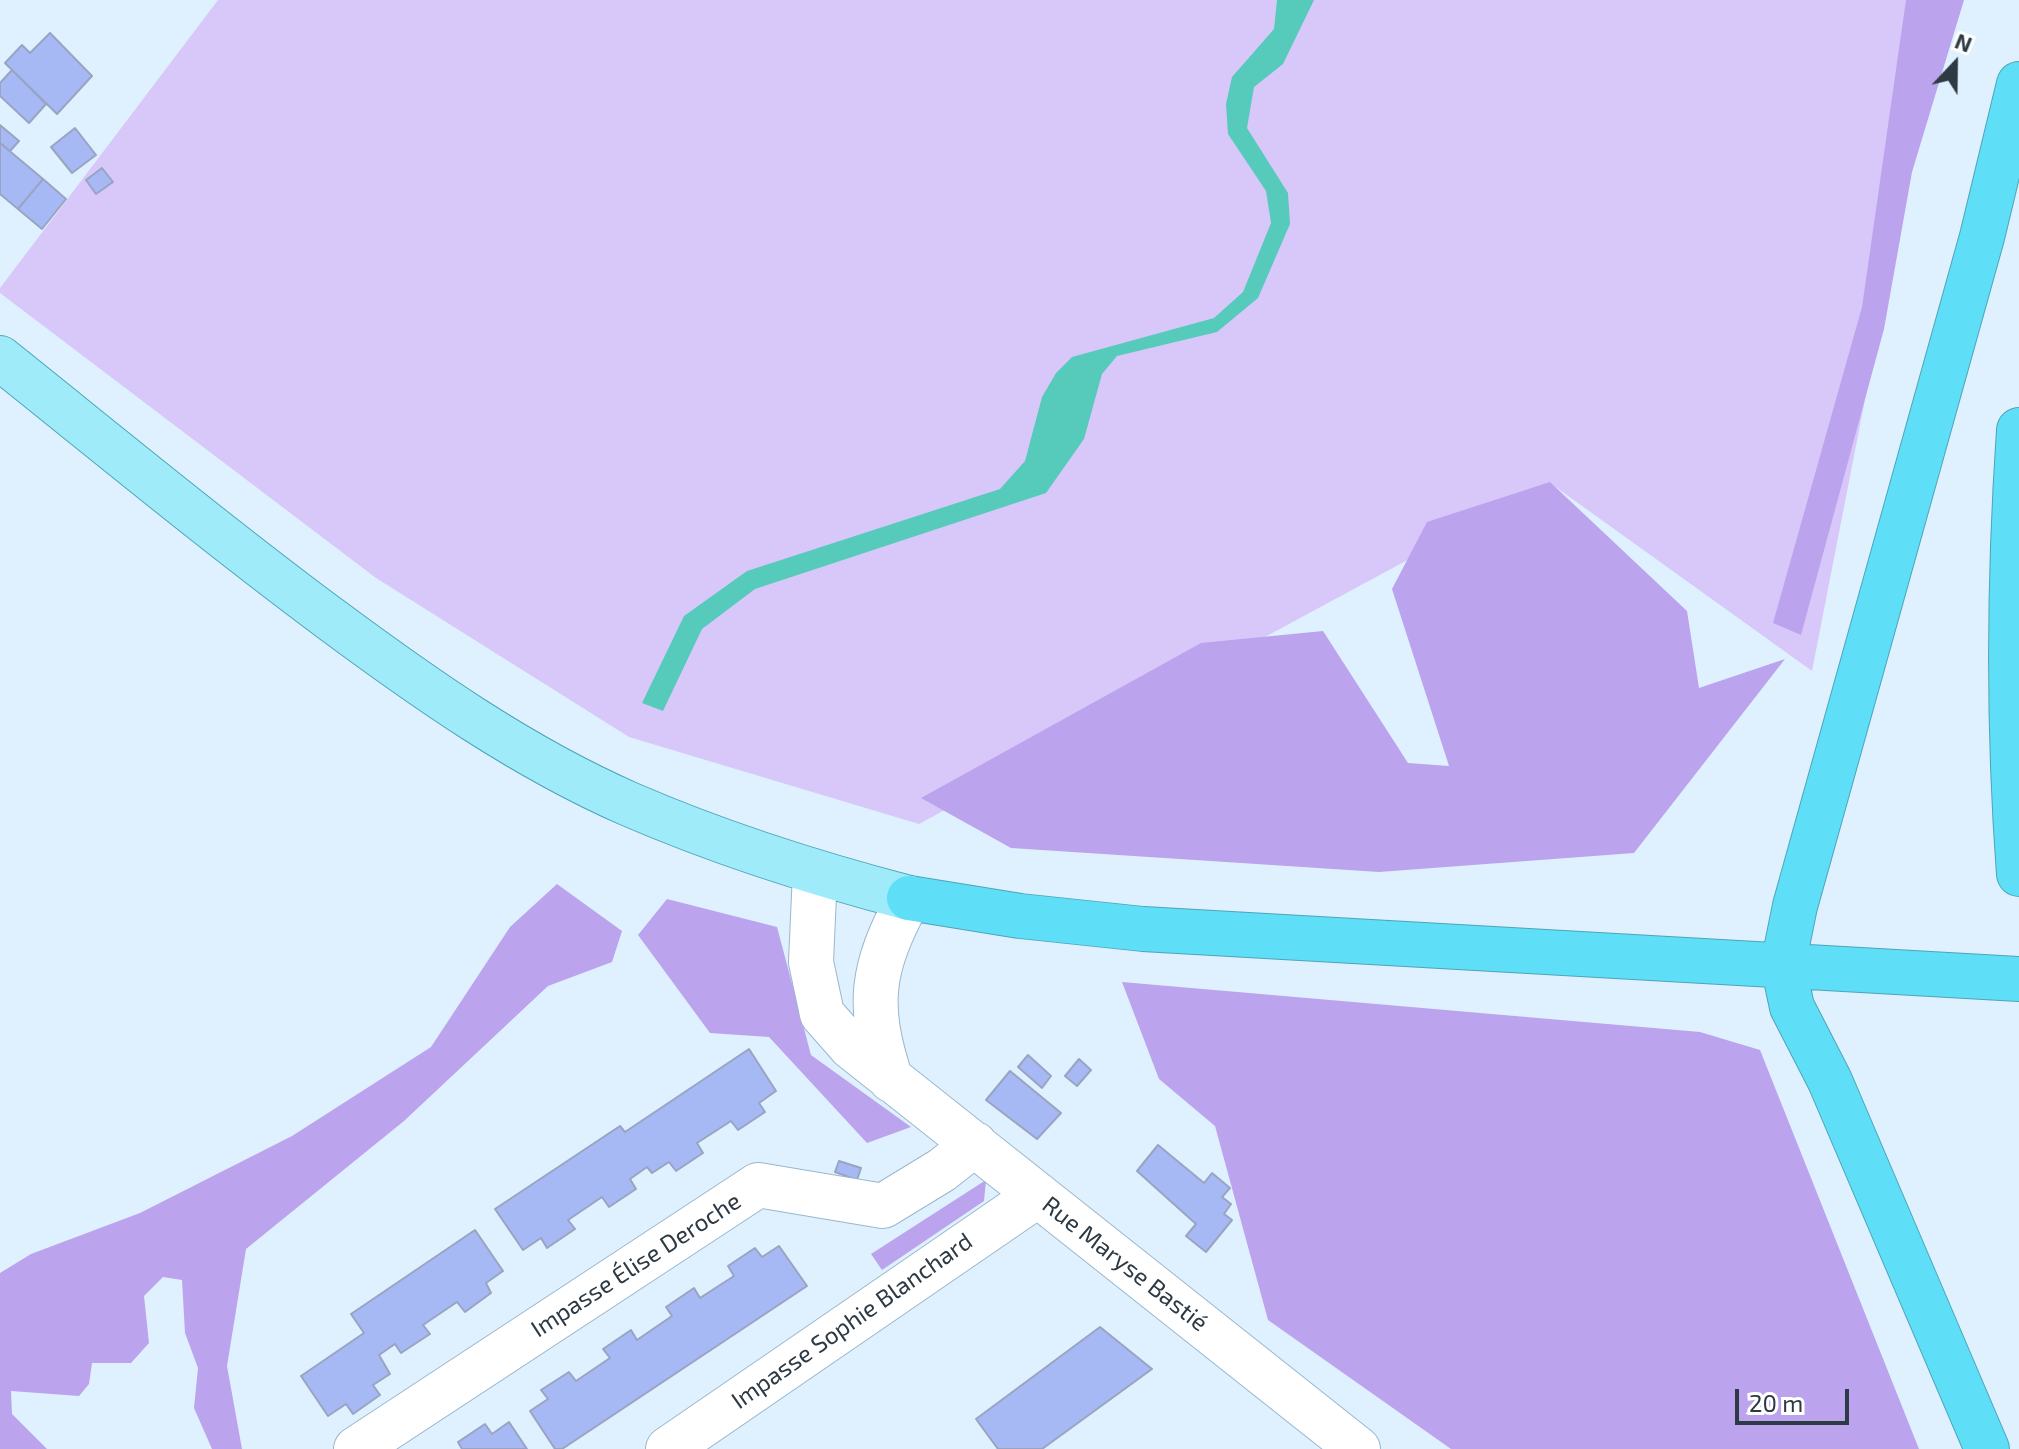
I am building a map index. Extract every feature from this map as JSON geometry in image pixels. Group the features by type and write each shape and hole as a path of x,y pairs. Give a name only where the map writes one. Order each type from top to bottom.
{"highway":[{"path":"1987,1449 1830,1081 1792,1007 1783,965 1795,906 1978,251 2019,84"},
{"path":"2019,430 2014,590 2014,806 2019,874"},
{"path":"909,898 1020,916 1143,929 2019,979"}],"main road":[{"path":"0,358 278,580 388,662 526,750 628,803 815,873 909,898"}],"street":[{"name":"Rue Maryse Bastié","path":"815,873 811,962 822,1014 851,1047 1358,1449"},
{"path":"891,1080 876,1034 873,989 892,929 909,898"},
{"name":"Impasse Élise Deroche","path":"356,1449 758,1185 883,1206 942,1170 975,1144"},
{"name":"Impasse Sophie Blanchard","path":"668,1449 1038,1195"}],"shaded area":[{"path":"218,0 1943,0 1812,671 1550,483 919,824 629,737 376,578 0,293 0,288"},
{"path":"1277,0 1314,0 1283,64 1254,87 1247,128 1288,193 1290,224 1258,298 1217,332 1117,356 1102,374 1084,439 1046,493 755,589 702,629 663,711 642,703 684,616 747,571 1000,489 1025,461 1042,397 1056,373 1072,357 1214,318 1243,292 1271,223 1266,191 1228,134 1226,104 1232,77 1274,29"},
{"path":"1906,0 1964,0 1912,172 1884,329 1801,635 1773,623 1862,307"},
{"path":"1550,482 1687,611 1699,688 1785,659 1634,853 1379,872 1011,848 921,798 1201,643 1323,631 1408,763 1449,766 1392,589 1427,522"},
{"path":"557,884 622,931 612,962 548,986 404,1121 246,1249 227,1366 242,1449 212,1449 194,1408 198,1368 185,1333 182,1280 163,1277 144,1296 149,1343 131,1363 92,1363 89,1384 79,1396 11,1391 12,1414 47,1449 0,1449 0,1273 31,1254 140,1213 292,1136 431,1047 510,927"},
{"path":"667,899 777,927 811,1055 911,1127 867,1143 769,1037 710,1033 638,935"},
{"path":"1122,982 1700,1032 1760,1050 1919,1449 1451,1449 1268,1320 1215,1126 1159,1079"},
{"path":"986,1180 984,1201 882,1270 871,1254"}],"building":[{"path":"50,33 92,76 57,114 5,63 22,45 30,53"},
{"path":"12,70 46,104 29,123 0,96 0,83"},
{"path":"0,125 19,141 10,151 0,143"},
{"path":"75,128 96,155 72,173 51,147"},
{"path":"0,143 43,179 18,209 0,194"},
{"path":"102,168 113,182 96,194 86,180"},
{"path":"43,179 66,199 42,229 18,209"},
{"path":"749,1049 776,1091 759,1103 765,1112 738,1130 731,1121 697,1143 703,1153 676,1171 669,1162 652,1173 647,1167 630,1179 636,1189 609,1207 602,1197 568,1220 575,1229 547,1248 541,1238 523,1250 495,1209 620,1126 625,1132"},
{"path":"1028,1055 1051,1076 1042,1088 1018,1067"},
{"path":"1079,1059 1091,1070 1077,1086 1065,1076"},
{"path":"1010,1071 1061,1113 1037,1139 986,1100"},
{"path":"1158,1145 1204,1183 1212,1173 1230,1188 1222,1197 1231,1204 1224,1214 1232,1220 1206,1252 1186,1236 1196,1224 1137,1171"},
{"path":"839,1161 861,1168 857,1180 835,1172"},
{"path":"475,1230 503,1271 486,1283 491,1293 465,1312 457,1302 423,1325 430,1334 401,1353 395,1344 379,1355 390,1374 373,1385 380,1395 353,1414 346,1404 328,1416 301,1376 364,1333 351,1314"},
{"path":"779,1246 807,1286 562,1449 555,1449 530,1411 548,1399 541,1390 569,1372 576,1381 610,1358 603,1349 631,1330 637,1340 672,1316 666,1307 694,1288 700,1298 734,1276 728,1266 755,1248 762,1257"},
{"path":"1100,1327 1152,1369 1042,1449 998,1449 976,1419"},
{"path":"509,1422 527,1449 462,1449 458,1442 485,1424 492,1434"}]}
